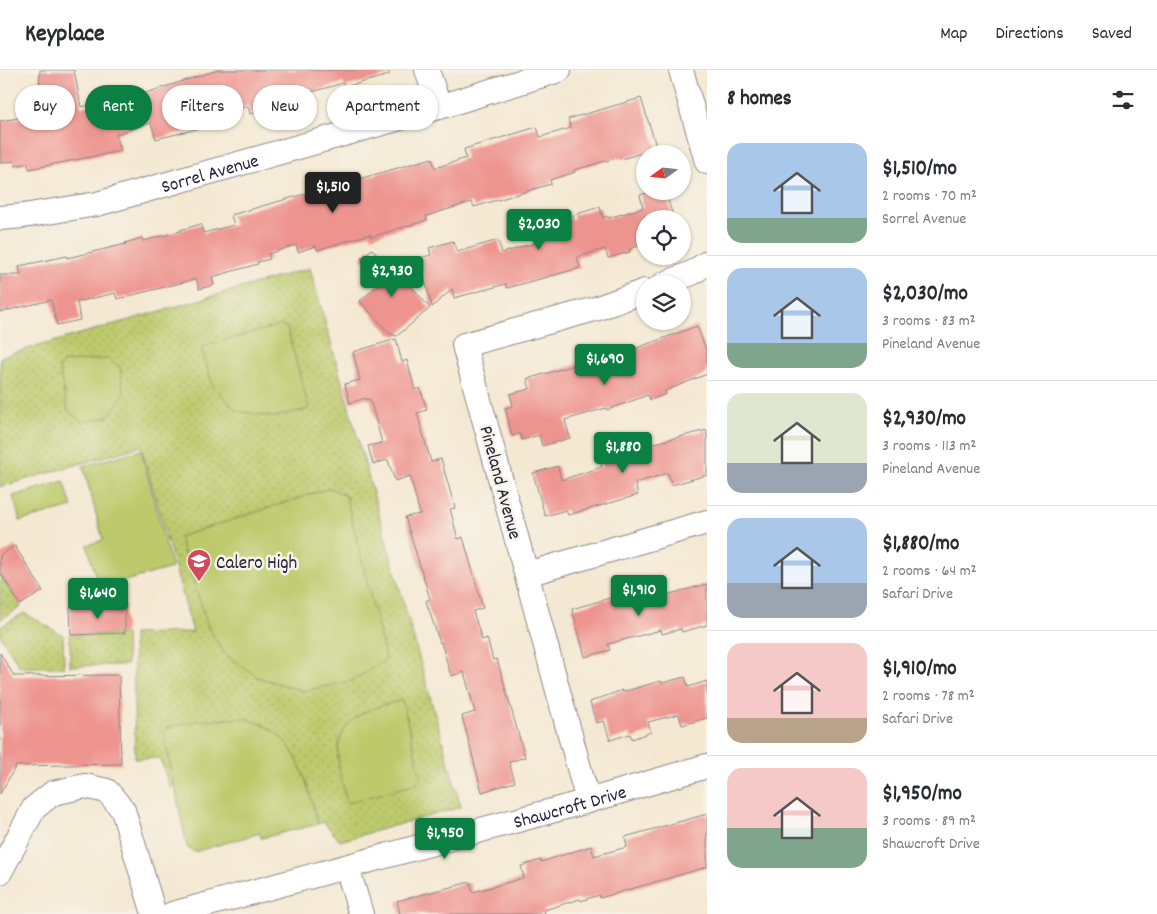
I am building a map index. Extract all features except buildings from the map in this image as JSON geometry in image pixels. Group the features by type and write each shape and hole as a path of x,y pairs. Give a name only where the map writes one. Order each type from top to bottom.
{"street":[{"path":"427,70 439,107"},
{"name":"Sorrel Avenue","path":"0,218 97,204 439,107 559,70"},
{"path":"681,70 707,162"},
{"path":"687,275 707,263"},
{"name":"Pineland Avenue","path":"588,801 528,574 464,345 595,309 636,294"},
{"path":"528,574 707,522"},
{"name":"Shawcroft Drive","path":"172,914 588,801 707,766"},
{"path":"0,872 34,808 53,792 86,786 107,791 123,810 154,914"},
{"path":"347,866 361,914"}],"green space":[{"name":"Calero High","path":"310,268 461,807 340,841 324,822 261,838 255,799 185,776 170,788 160,758 135,759 133,634 193,632 141,446 0,487 0,357"},
{"path":"280,325 287,328 309,409 274,417 237,411 213,386 201,347"},
{"path":"108,359 120,367 124,394 107,417 82,422 68,411 59,368 64,362"},
{"path":"141,450 172,568 99,588 87,545 103,540 83,466"},
{"path":"64,481 72,507 20,521 13,496"},
{"path":"330,488 346,496 386,660 351,681 303,691 257,677 224,653 209,629 179,537"},
{"path":"0,573 21,607 0,620"},
{"path":"24,613 63,635 64,667 20,667 0,635 0,627"},
{"path":"126,634 127,665 70,666 70,635"},
{"path":"402,700 421,776 416,784 347,803 338,752 344,730 352,721 365,712"},
{"path":"243,718 262,724 272,730 290,748 307,785 318,824 261,838 260,833 194,852 187,847 164,734 166,728 198,721"}],"place":[{"name":"Calero High","path":"199,582"}]}
